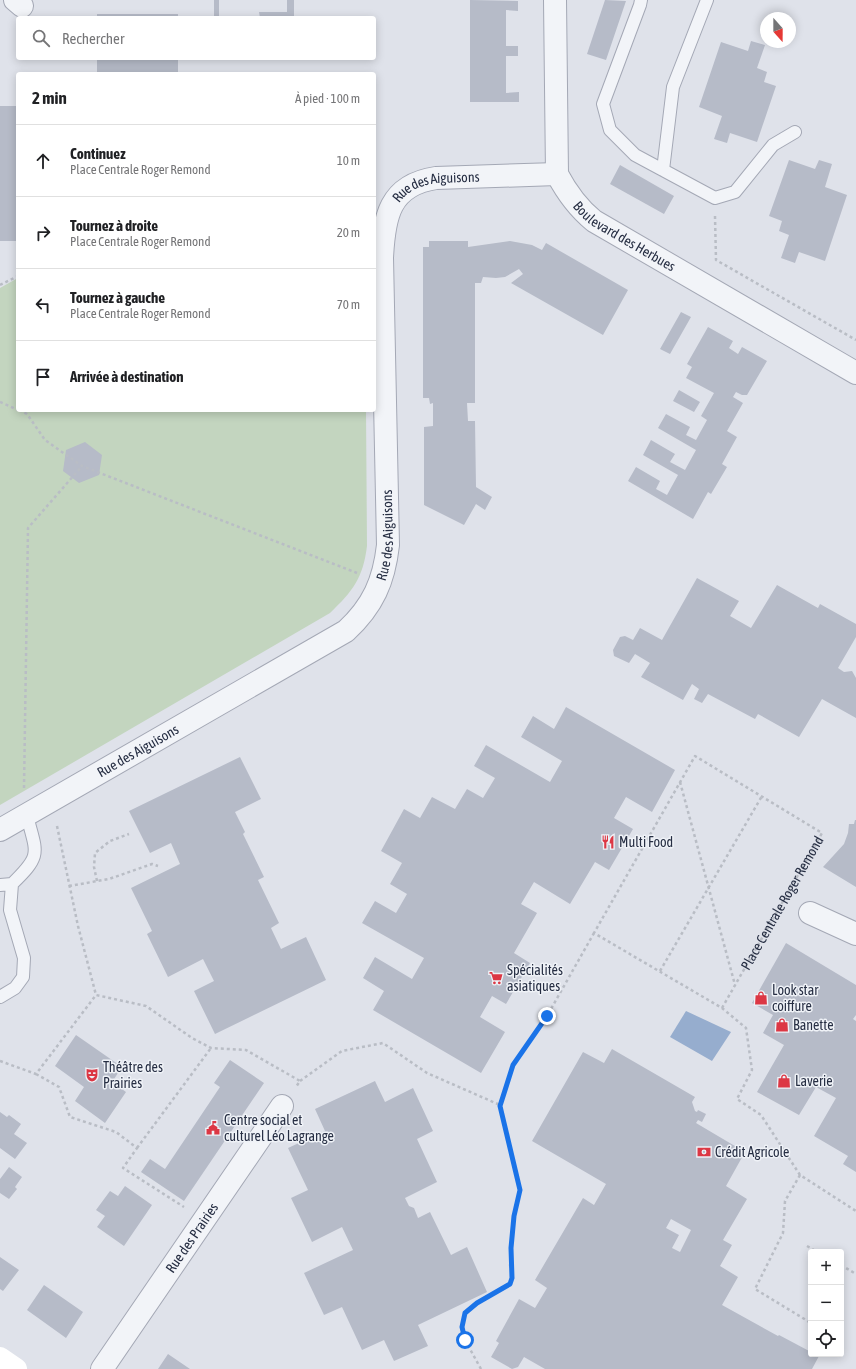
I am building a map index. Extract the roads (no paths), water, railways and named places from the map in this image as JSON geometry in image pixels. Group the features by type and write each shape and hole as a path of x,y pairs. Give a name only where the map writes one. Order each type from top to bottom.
{"main road":[{"path":"0,1358 16,1369"}],"street":[{"name":"Boulevard des Herbues","path":"555,0 557,174 567,192 580,209 594,221 856,373"},
{"name":"Rue des Aiguisons","path":"0,830 52,802 346,631 361,617 372,600 380,582 386,564 388,545 382,258 383,231 387,216 398,196 407,187 420,180 436,178 557,174"},
{"path":"810,913 856,934"},
{"name":"Rue des Prairies","path":"102,1369 282,1106"}],"lane":[{"path":"641,0 603,104 610,130 635,155 715,198 735,192 773,145 795,132"},
{"path":"663,170 673,87 707,0"},
{"path":"0,885 12,884 30,867 35,857 35,847 27,816"},
{"path":"0,997 15,988 23,977 24,958 10,910 12,884"}],"water":[{"path":"686,1011 731,1032 712,1061 670,1037"}],"place":[{"name":"Multi Food","path":"608,842"},
{"name":"Spécialités asiatiques","path":"496,978"},
{"name":"Look star coiffure","path":"761,998"},
{"name":"Banette","path":"782,1025"},
{"name":"Théâtre des Prairies","path":"92,1075"},
{"name":"Laverie","path":"784,1081"},
{"name":"Centre social et culturel Léo Lagrange","path":"213,1128"},
{"name":"Crédit Agricole","path":"704,1152"}]}
